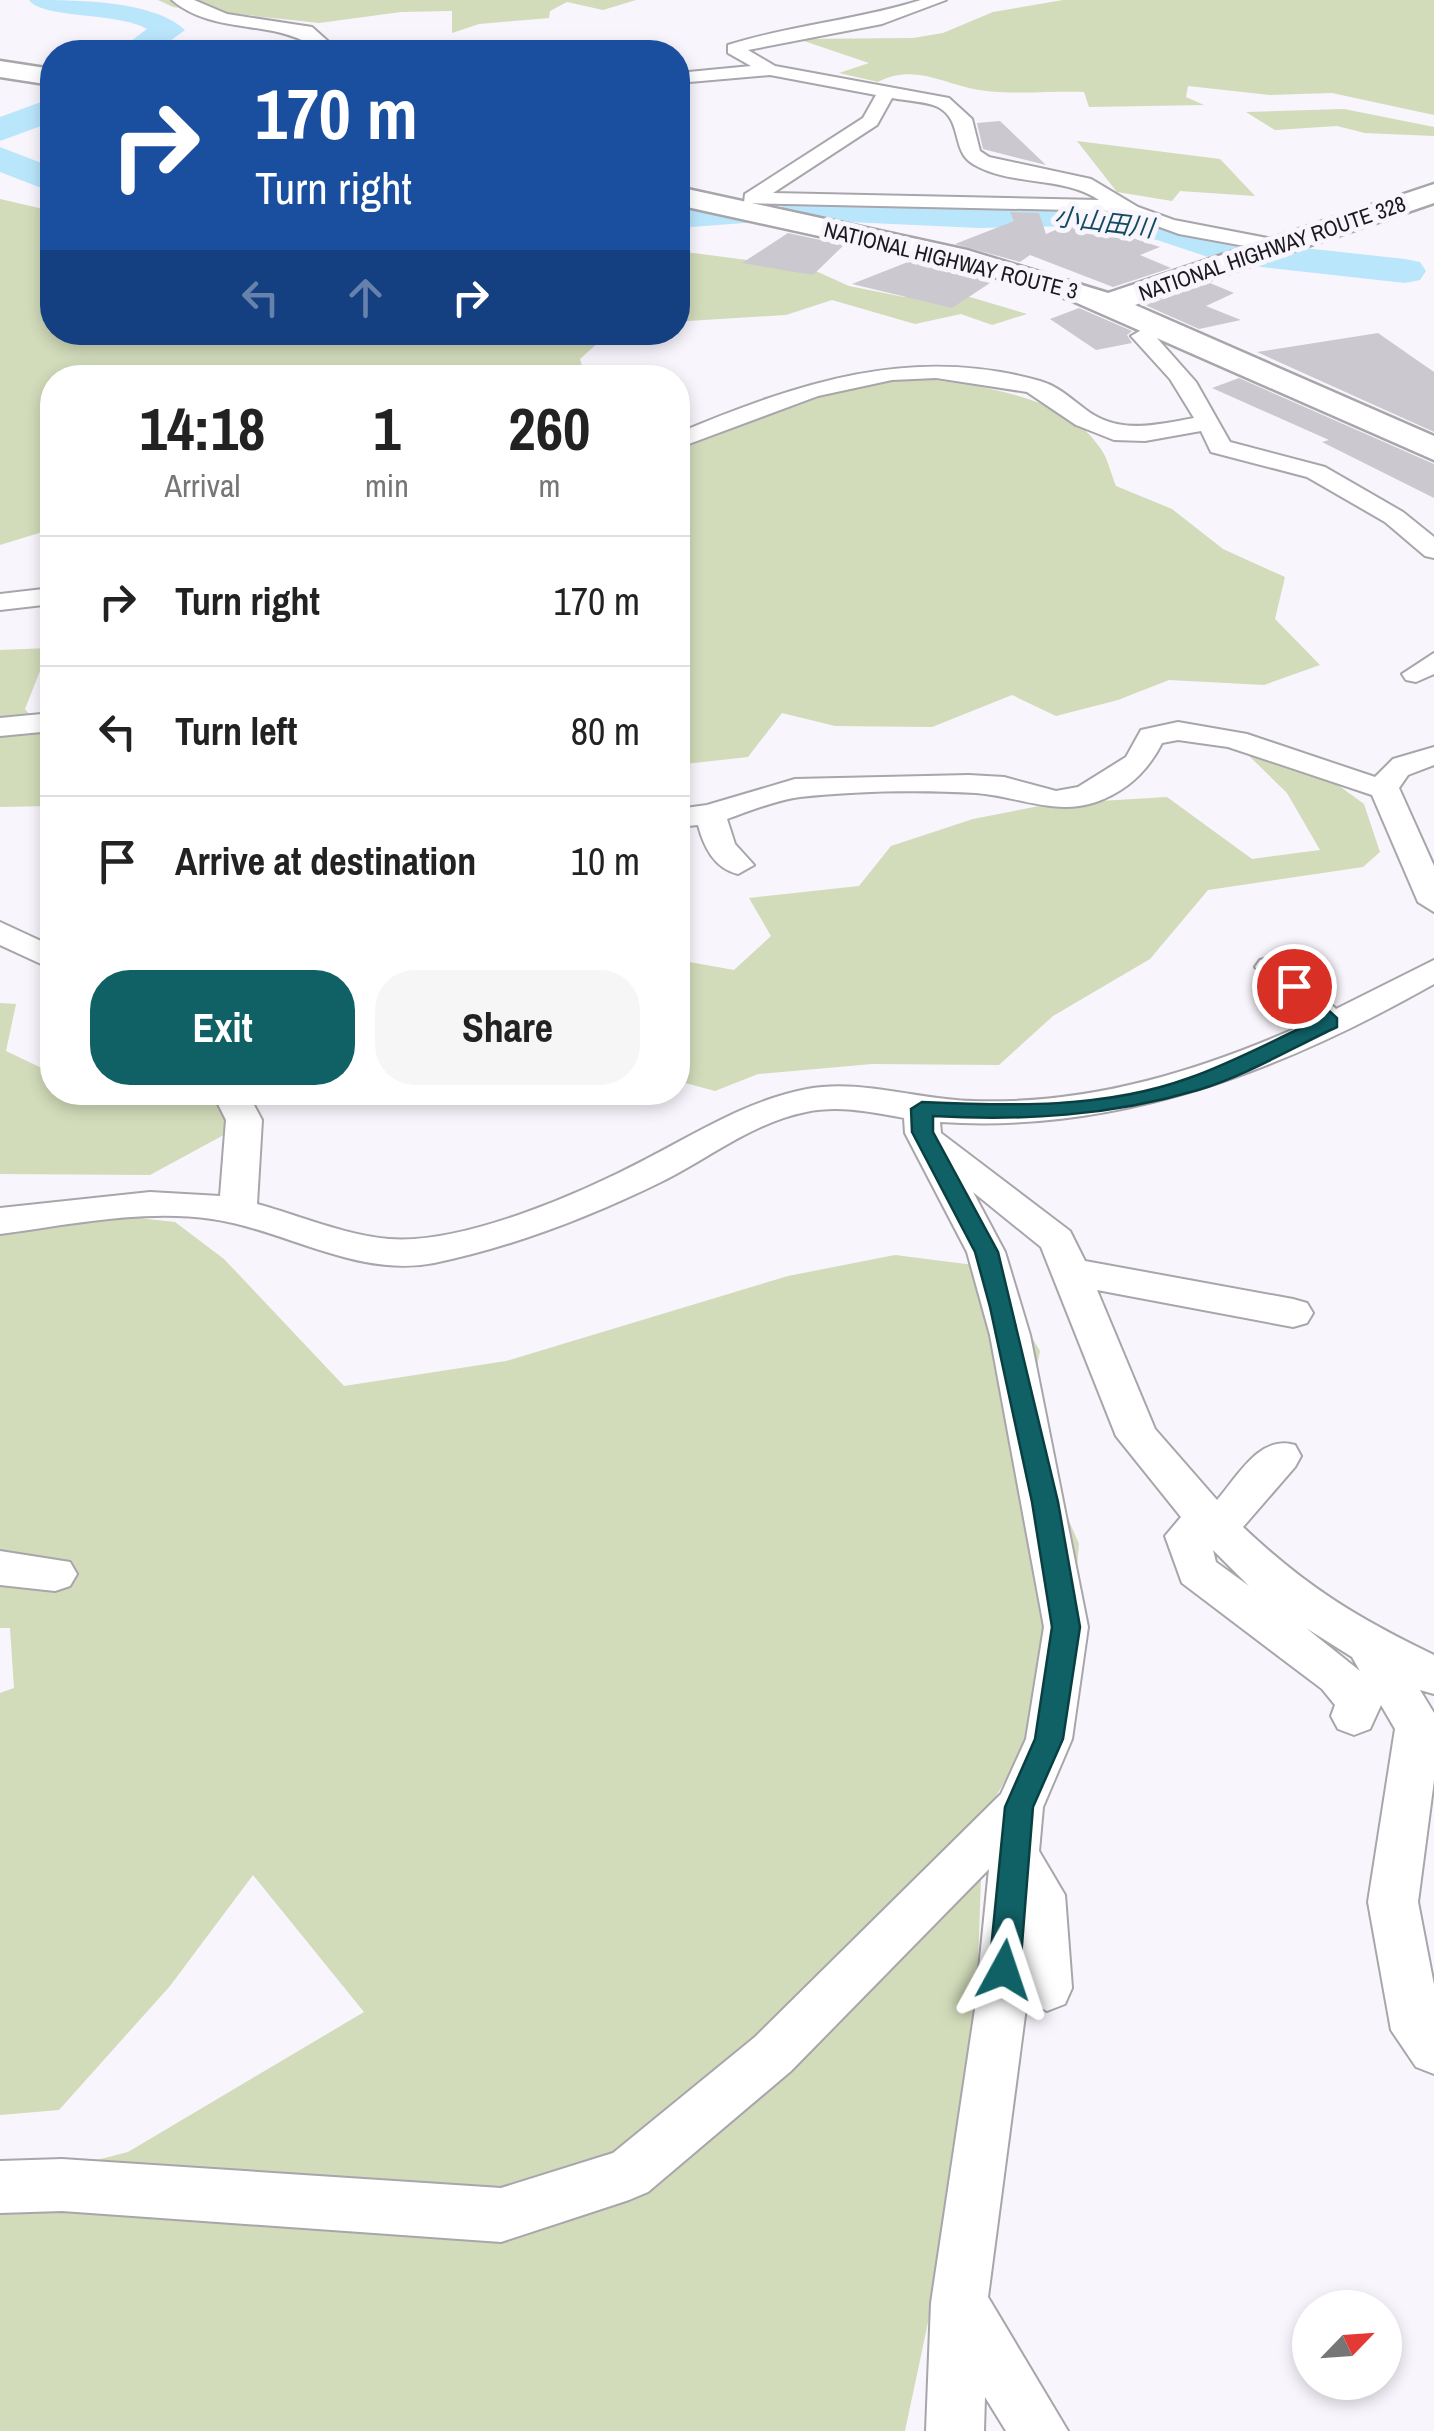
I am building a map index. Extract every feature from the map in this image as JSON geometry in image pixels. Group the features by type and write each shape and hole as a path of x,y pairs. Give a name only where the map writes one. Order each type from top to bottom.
{"highway":[{"path":"0,69 40,75"},
{"name":"NATIONAL HIGHWAY ROUTE 328","path":"1110,303 1434,192"},
{"name":"NATIONAL HIGHWAY ROUTE 3","path":"690,197 745,204 967,259 1110,303 1434,449"}],"street":[{"path":"180,0 223,19 306,32 316,40"},
{"path":"770,70 734,49 768,38 876,20 938,0"},
{"path":"690,77 770,70 943,102 963,119 968,148 978,160 1077,181 1129,210 1267,252"},
{"path":"745,204 870,121 888,89"},
{"path":"745,204 1084,204 1129,210"},
{"path":"1163,326 1142,336 1196,394 1220,447 1316,472 1394,517 1434,550"},
{"path":"690,436 800,391 875,372 944,370 1036,386 1104,432 1132,437 1209,423"},
{"path":"0,602 40,597"},
{"path":"0,727 40,723"},
{"path":"690,816 795,788 969,784 1004,786 1054,800 1086,795 1116,780 1138,762 1151,736 1167,730 1244,742 1350,784 1384,788"},
{"path":"1434,756 1403,764 1389,774 1384,788 1425,872 1434,902"},
{"path":"710,814 720,847 738,865"},
{"path":"0,932 40,954"},
{"path":"922,1121 1100,1106 1194,1084 1434,970"},
{"path":"1297,976 1304,1001 1330,1022"},
{"path":"0,1221 167,1202 238,1211 358,1247 409,1253 466,1242 648,1174 744,1120 806,1100 856,1097 922,1121 1056,1240 1137,1436 1213,1523 1281,1590 1368,1644 1434,1676"},
{"path":"236,1105 244,1120 238,1211"},
{"path":"922,1121 986,1252 1030,1428 1066,1627 1049,1739 1017,1830 1001,2009 959,2302 956,2431"},
{"path":"1068,1271 1292,1313"},
{"path":"1280,1456 1213,1523 1186,1536 1196,1571 1338,1676 1359,1702 1354,1716"},
{"path":"0,1568 55,1574"},
{"path":"1368,1644 1418,1727 1393,1902 1418,2030 1434,2050"},
{"path":"1017,1830 1040,1895 1047,1988"},
{"path":"0,2187 62,2185 501,2215 630,2174 773,2054 1017,1830"},
{"path":"959,2302 1040,2431"}],"green space":[{"path":"158,0 636,0 603,10 567,2 550,11 549,18 479,24 452,33 452,11 401,12 319,23 173,7"},
{"path":"1063,0 1434,0 1434,115 1332,93 1270,95 1188,86 1186,97 1204,105 1089,107 1084,92 992,91 904,74 878,82 839,73 869,63 798,39 913,38 943,33 993,12"},
{"path":"1344,109 1434,127 1434,136 1365,133 1337,126 1275,130 1246,112"},
{"path":"1077,141 1220,159 1255,196 1180,191 1172,201 1117,192"},
{"path":"0,199 40,208 40,345 596,345 580,359 582,365 40,365 40,533 0,545"},
{"path":"690,253 809,268 849,286 904,297 970,297 1027,314 992,325 961,314 915,324 832,300 786,315 690,321"},
{"path":"906,376 1012,394 1063,414 1084,429 1101,449 1116,486 1172,509 1223,549 1285,577 1275,619 1320,665 1264,685 1169,680 1118,700 1056,716 1012,695 932,727 835,726 782,713 748,757 690,763 690,439 802,400"},
{"path":"40,648 40,671 25,709 40,724 40,806 0,807 0,650"},
{"path":"1244,751 1327,777 1364,804 1380,852 1363,867 1208,890 1150,959 1053,1016 999,1065 872,1064 758,1074 715,1091 690,1084 690,962 734,970 771,936 749,898 859,886 891,846 973,819 1050,804 1167,797 1252,859 1320,850 1287,793"},
{"path":"0,1003 16,1004 6,1051 40,1067 40,1105 221,1105 231,1131 150,1175 0,1174"},
{"path":"92,1213 175,1222 224,1259 344,1386 506,1361 788,1276 895,1255 990,1267 1040,1351 1026,1421 1079,1544 1068,1671 983,1819 973,2110 905,2431 0,2431 0,2185 128,2152 364,2012 253,1875 170,1986 59,2110 0,2115 0,1693 14,1688 10,1628 0,1628 0,1221"}],"building":[{"path":"1000,121 1046,165 983,149 977,123"},
{"path":"1010,212 1039,213 1046,234 1079,220 1160,247 1140,255 1171,268 1113,287 1030,255 1020,262 955,244 1014,221"},
{"path":"788,233 844,245 813,275 742,263"},
{"path":"913,260 993,281 952,308 852,284"},
{"path":"1210,283 1234,293 1206,306 1241,320 1199,329 1145,305"},
{"path":"1079,308 1132,331 1127,335 1132,343 1096,350 1050,319"},
{"path":"1378,333 1434,372 1434,432 1257,352"},
{"path":"1239,378 1434,464 1434,498 1322,442 1329,440 1212,388"}],"waterway":[{"name":"小山田川","path":"45,0 143,13 168,30 152,40"},
{"name":"小山田川","path":"0,130 40,114"},
{"name":"小山田川","path":"0,158 40,176"},
{"name":"小山田川","path":"798,211 868,208 979,216 1079,214 1166,230 1226,251 1405,271"},
{"name":"小山田川","path":"690,216 744,214"}],"route":[{"path":"1004,1970 1019,1807 1049,1739 1066,1627 1010,1334 986,1252 922,1132 922,1109 1003,1113 1100,1106 1194,1084 1330,1022 1304,1001 1294,986"}]}
